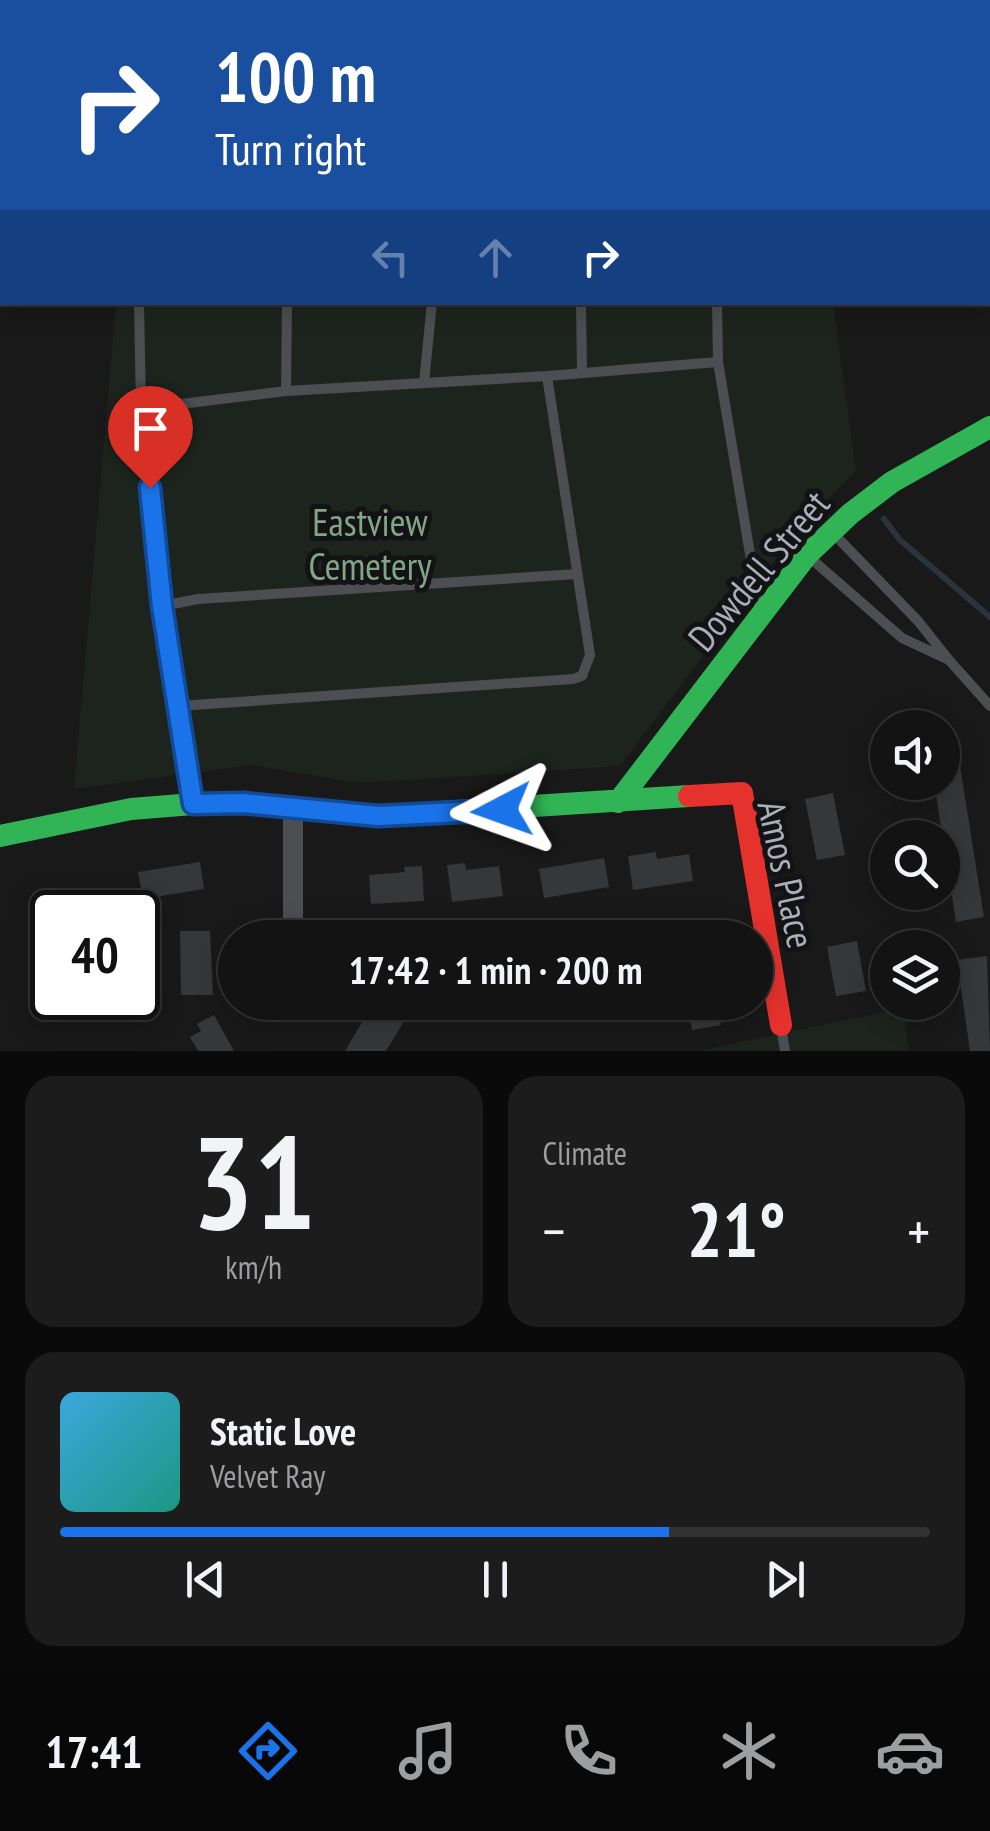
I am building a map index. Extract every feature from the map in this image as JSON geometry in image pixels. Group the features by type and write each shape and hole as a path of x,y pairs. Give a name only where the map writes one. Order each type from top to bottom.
{"street":[{"name":"Dowdell Street","path":"618,802 807,556 831,531 877,489 990,427"},
{"name":"Amos Place","path":"618,802 742,793 781,1025"},
{"path":"0,836 131,809 193,804 243,803 378,816 618,802"},
{"path":"293,809 293,920"}],"lane":[{"path":"139,305 142,408 162,606 193,804"},
{"path":"286,391 288,305"},
{"path":"424,383 432,305"},
{"path":"581,305 582,373"},
{"path":"717,305 718,362 760,618"},
{"path":"142,408 286,391 718,362"},
{"path":"179,706 582,676 590,655 547,376"},
{"path":"831,531 918,622 990,706"},
{"path":"807,556 902,638 950,660"},
{"path":"162,606 198,598 577,574"},
{"path":"781,1025 785,1051"}],"green space":[{"name":"Eastview Cemetery","path":"116,305 833,305 856,471 802,525 620,766 359,783 251,765 74,789"},
{"path":"870,1015 870,1020 905,1020 909,1051 698,1051"}],"building":[{"path":"960,766 984,917 956,922 954,910 960,910 960,820 940,820 937,800 960,800"},
{"path":"833,793 845,855 817,860 805,799"},
{"path":"656,852 657,859 689,854 693,881 633,890 628,856"},
{"path":"604,858 609,887 544,898 539,869"},
{"path":"200,862 204,889 160,896 160,890 141,890 138,872"},
{"path":"465,863 466,870 499,866 503,896 452,902 447,865"},
{"path":"422,866 424,901 371,904 369,875 405,872 404,867"},
{"path":"180,931 210,931 213,995 181,995"},
{"path":"857,941 866,991 836,996 827,947"},
{"path":"987,956 990,1051 970,1051 960,960"},
{"path":"214,1015 234,1051 198,1051 190,1037 201,1031 197,1024"},
{"path":"363,1020 403,1023 386,1051 345,1051"},
{"path":"690,1020 720,1020 721,1025 692,1030"}],"waterway":[{"path":"884,519 900,540 990,617"}],"traffic: fast":[{"path":"618,802 807,555 850,514 892,482 990,427"},
{"path":"0,836 131,809 193,804 243,803 378,816 689,796"}],"traffic: jam":[{"path":"689,796 742,793 781,1025"}],"route":[{"path":"150,488 162,606 193,804 243,803 378,816 502,810"}]}
